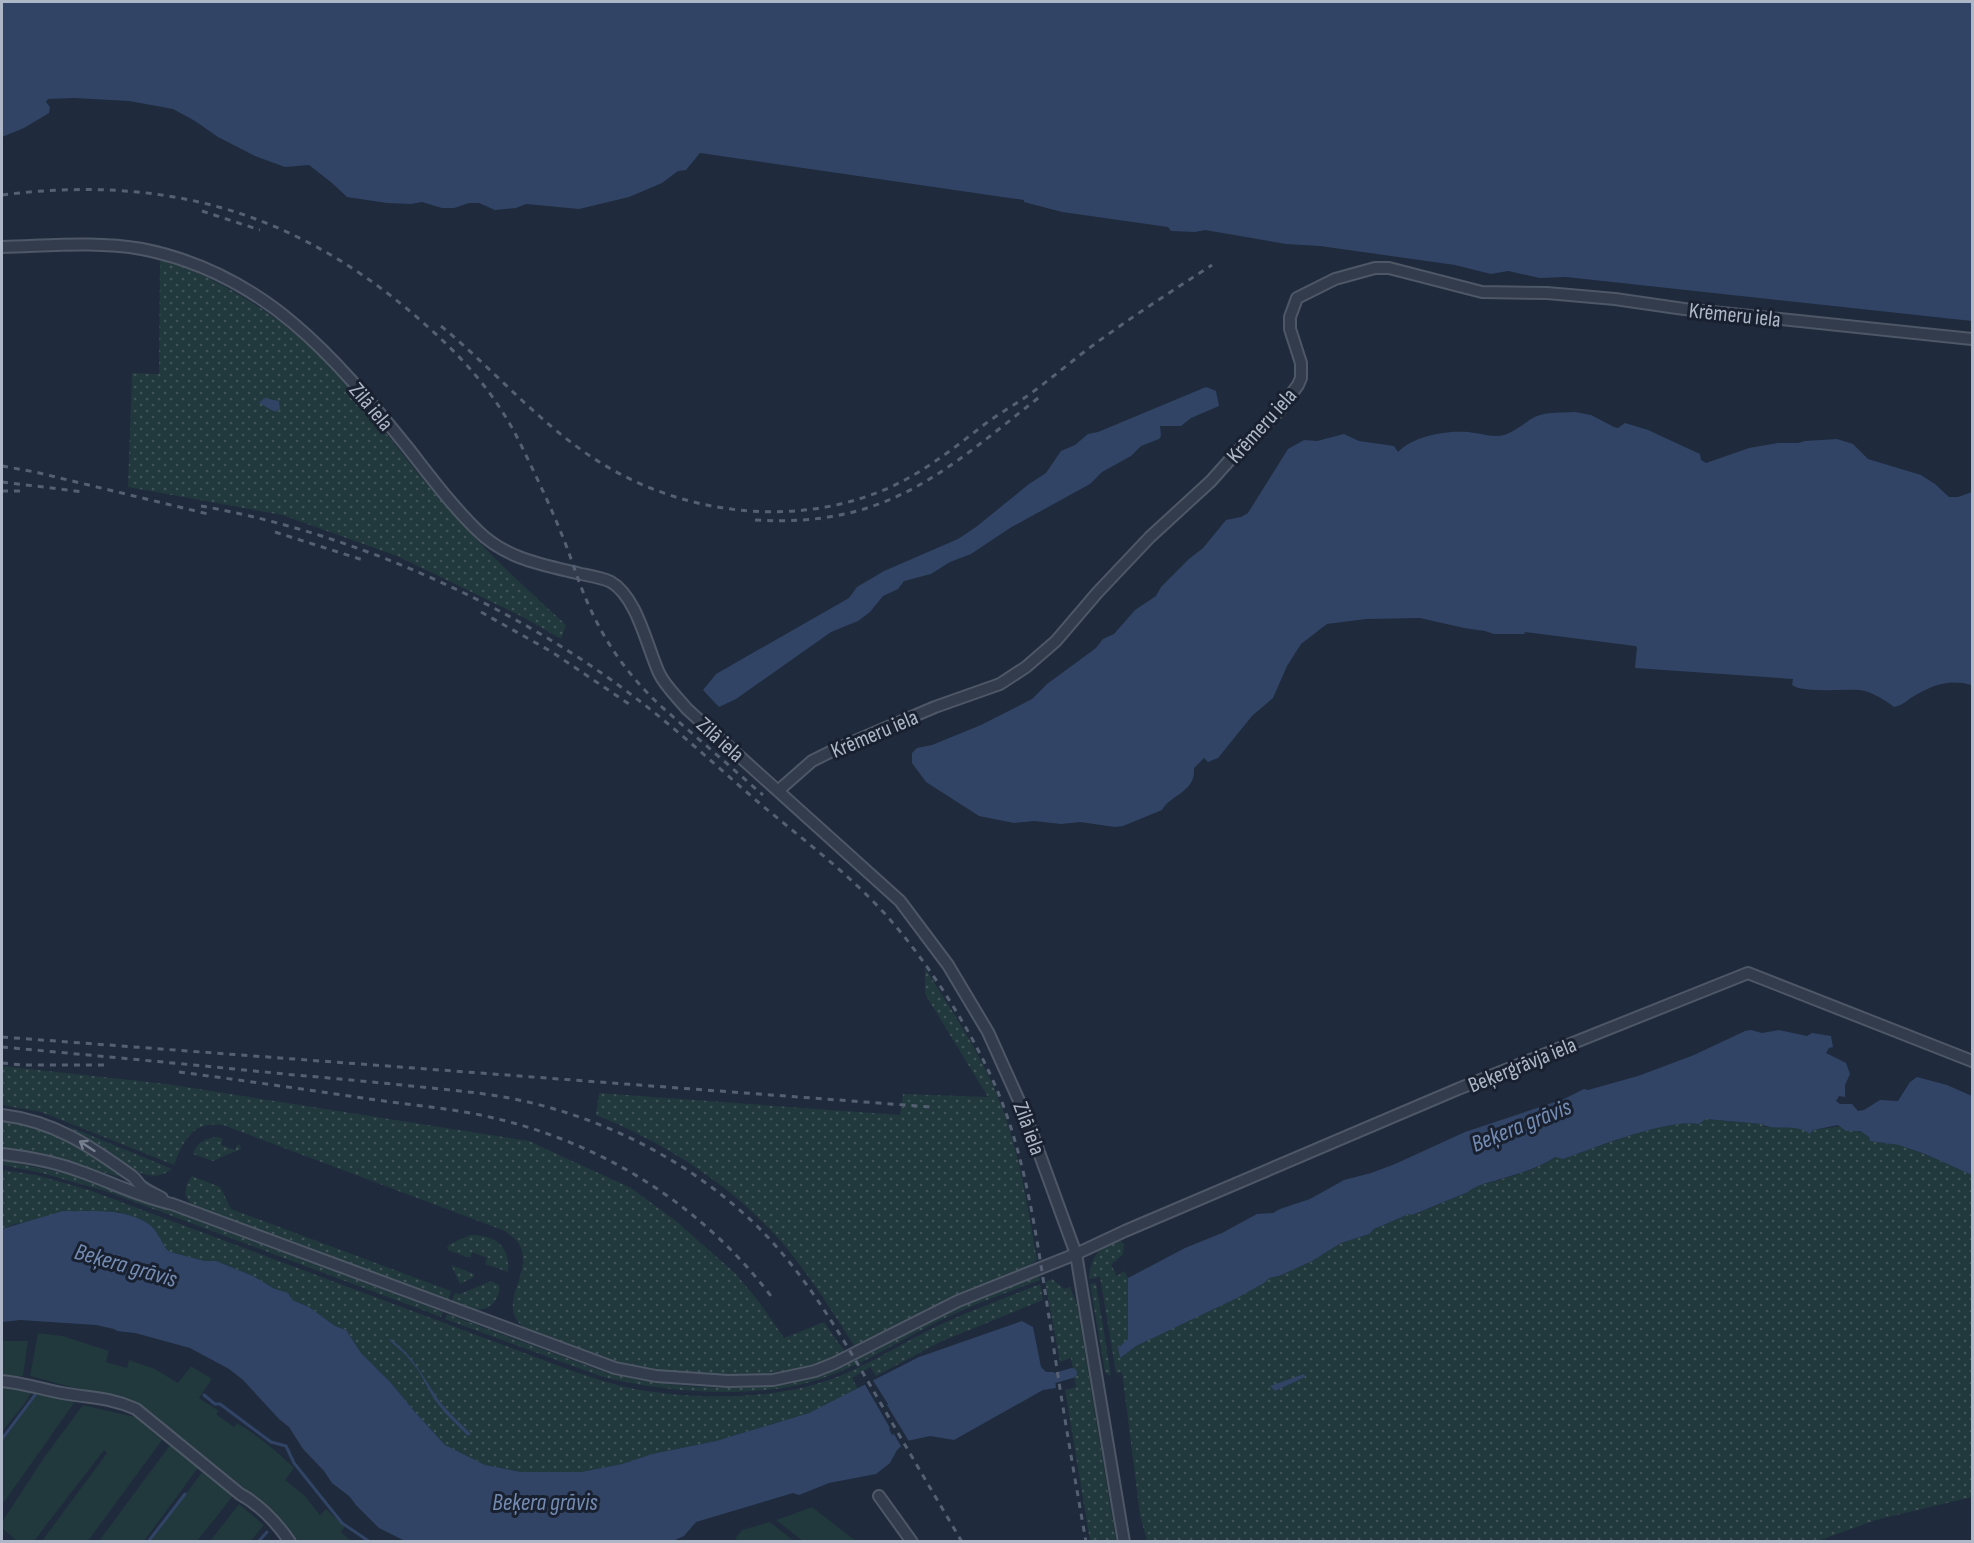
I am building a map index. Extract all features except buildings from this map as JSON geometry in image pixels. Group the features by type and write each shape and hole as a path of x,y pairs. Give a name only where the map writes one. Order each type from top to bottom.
{"street":[{"name":"Zilā iela","path":"2,247 99,245 141,249 179,258 207,269 252,292 291,320 376,408 452,503 479,532 507,552 529,561 611,582 625,593 660,676 687,709 900,901 967,993 988,1032 1026,1114 1076,1254 1124,1542"},
{"name":"Krēmeru iela","path":"779,790 812,761 832,750 935,707 1000,684 1026,667 1056,641 1150,537 1211,481 1279,411 1301,378 1301,363 1290,329 1293,306 1297,298 1335,279 1375,268 1389,268 1482,292 1547,293 1615,299 1684,309 1972,339"},
{"name":"Beķergrāvja iela","path":"172,1204 615,1368 656,1376 728,1381 773,1380 816,1371 958,1301 1076,1254 1135,1226 1458,1089 1748,973 1972,1061"},
{"path":"2,1115 39,1122 60,1130 121,1168 141,1186 172,1204"},
{"path":"2,1154 69,1168 151,1199 172,1204"},
{"path":"2,1381 64,1394 105,1398 122,1402 136,1409 240,1494 251,1500 280,1527 290,1542"},
{"path":"879,1496 912,1542"}],"green space":[{"path":"160,260 197,273 231,290 273,317 312,348 350,389 465,528 566,625 561,639 521,616 397,556 282,515 128,487 132,373 159,374"},
{"path":"925,968 972,1044 1005,1116 1019,1163 1037,1260 1028,1266 952,1297 855,1347 802,1268 760,1219 736,1197 683,1159 596,1115 599,1093 900,1115 903,1094 988,1097 925,994"},
{"path":"2,1066 167,1084 529,1141 631,1188 676,1221 736,1274 784,1338 824,1322 845,1352 817,1363 788,1370 757,1375 725,1376 662,1372 584,1353 530,1332 518,1322 513,1311 513,1300 523,1264 522,1252 516,1240 505,1231 223,1125 204,1126 197,1129 186,1140 174,1165 41,1112 2,1105"},
{"path":"1705,1119 1762,1124 1766,1127 1796,1127 1812,1132 1841,1126 1863,1133 1870,1141 1899,1145 1972,1175 1972,1497 1876,1520 1818,1541 1147,1541 1140,1515 1122,1372 1116,1373 1100,1277 1089,1279 1094,1258 1107,1244 1121,1241 1124,1244 1123,1254 1111,1265 1117,1276 1124,1271 1128,1278 1128,1339 1118,1348 1120,1358 1136,1346 1269,1278 1279,1276 1312,1261 1341,1243 1369,1234 1374,1229 1409,1214 1413,1215 1477,1186 1526,1171 1555,1157 1563,1159 1651,1130 1669,1125 1699,1124"},
{"path":"2,1121 21,1124 53,1135 126,1179 49,1156 2,1148"},
{"path":"68,1126 172,1169 155,1176 136,1171"},
{"path":"218,1137 223,1139 221,1145 235,1150 238,1144 241,1149 213,1161 193,1154 196,1146 202,1141"},
{"path":"2,1160 77,1176 443,1312 441,1317 108,1192 42,1173 2,1165"},
{"path":"2,1170 36,1175 89,1190 602,1381 635,1389 679,1395 749,1395 816,1384 874,1360 944,1323 1040,1284 1043,1300 940,1342 876,1376 870,1367 852,1378 858,1389 809,1413 716,1441 652,1454 622,1464 581,1472 521,1472 485,1465 445,1445 391,1383 361,1353 346,1330 335,1326 309,1307 292,1300 288,1293 273,1288 253,1276 216,1261 205,1261 170,1252 142,1220 119,1212 15,1224 2,1229"},
{"path":"192,1176 220,1187 231,1209 451,1291 448,1301 194,1206 186,1195 187,1184"},
{"path":"470,1235 487,1237 499,1244 507,1256 508,1272 485,1264 487,1258 472,1252 470,1258 448,1250 447,1247 450,1244"},
{"path":"451,1265 474,1274 474,1277 460,1284"},
{"path":"1039,1274 1040,1280 955,1314 852,1367 795,1386 768,1390 710,1392 652,1387 625,1382 600,1376 445,1319 447,1314 604,1372 629,1378 682,1386 737,1388 764,1386 816,1376 840,1367 958,1308"},
{"path":"1052,1279 1064,1289 1070,1287 1077,1305 1116,1541 1090,1541 1065,1390 1076,1387 1071,1358 1060,1362 1045,1282"},
{"path":"491,1281 499,1285 499,1290 492,1305 487,1308 476,1310 451,1302 455,1293 460,1294"},
{"path":"1096,1283 1111,1375 1105,1372 1090,1284"},
{"path":"38,1333 63,1336 109,1351 106,1362 127,1368 129,1360 155,1369 178,1383 191,1366 212,1379 199,1398 219,1411 216,1414 234,1427 237,1423 245,1428 287,1461 294,1468 285,1480 304,1495 320,1515 326,1509 345,1527 341,1532 351,1541 298,1541 262,1503 172,1430 137,1405 30,1376"},
{"path":"2,1341 28,1341 23,1376 2,1377"},
{"path":"10,1386 32,1391 2,1432 2,1387"},
{"path":"39,1392 74,1403 2,1505 2,1442"},
{"path":"83,1405 135,1417 162,1440 88,1541 42,1541 107,1453 104,1450 34,1541 17,1541 2,1528 2,1522 43,1459"},
{"path":"170,1445 198,1468 144,1541 99,1541"},
{"path":"202,1472 233,1496 197,1541 151,1541"},
{"path":"239,1504 264,1525 251,1541 210,1541"},
{"path":"812,1507 856,1541 803,1541 776,1520"},
{"path":"770,1522 794,1541 739,1541 735,1539 742,1530"}],"water":[{"path":"2,2 1972,2 1972,321 1566,277 1540,278 1508,271 1491,274 1455,265 1320,246 1286,244 1205,230 1171,231 1168,227 1062,212 1024,202 1024,200 700,153 686,170 678,171 662,183 629,197 579,209 526,204 516,208 495,210 479,203 442,208 422,202 387,203 347,197 309,165 285,167 255,156 218,137 173,109 129,101 48,99 46,102 50,107 49,113 24,128 2,137"},
{"path":"1206,387 1216,391 1219,406 1191,418 1181,426 1160,426 1159,439 1141,446 1131,456 1102,472 1090,484 1010,528 971,554 950,562 931,574 904,581 898,589 883,596 870,612 858,621 831,632 736,699 719,707 703,690 716,674 849,598 857,587 884,571 958,539 1046,473 1061,451 1075,445 1088,434 1098,432"},
{"path":"264,398 279,401 280,409 275,412 259,403"},
{"path":"1575,412 1591,415 1618,428 1625,423 1648,430 1700,454 1701,460 1706,463 1749,448 1778,443 1837,439 1853,444 1868,459 1921,475 1949,497 1958,497 1972,492 1972,685 1956,682 1942,684 1929,688 1894,707 1864,691 1798,688 1792,685 1793,679 1635,668 1637,647 1635,646 1525,632 1524,634 1494,634 1420,618 1366,619 1327,624 1301,644 1287,666 1273,698 1252,716 1218,758 1208,762 1204,758 1194,768 1194,776 1187,788 1162,810 1123,826 1080,822 1014,823 979,816 926,782 912,763 912,753 917,748 932,745 981,725 1032,699 1047,684 1096,648 1103,639 1114,634 1135,610 1156,596 1161,587 1203,548 1226,520 1248,513 1288,449 1304,440 1317,441 1344,434 1359,441 1394,446 1398,452 1404,446 1430,435 1459,432 1500,436 1512,432 1541,415"},
{"path":"1751,1030 1762,1033 1779,1030 1807,1036 1812,1033 1831,1036 1833,1047 1829,1048 1826,1053 1846,1063 1850,1074 1845,1085 1845,1097 1839,1096 1836,1101 1840,1104 1852,1104 1858,1111 1880,1100 1898,1101 1910,1082 1917,1077 1947,1085 1972,1096 1972,1175 1899,1145 1870,1141 1869,1137 1860,1131 1846,1131 1838,1125 1813,1130 1810,1134 1798,1128 1706,1119 1699,1124 1669,1125 1631,1135 1563,1159 1555,1157 1528,1170 1479,1185 1468,1192 1412,1215 1409,1214 1374,1229 1369,1234 1341,1243 1312,1261 1279,1276 1269,1278 1237,1298 1136,1346 1120,1358 1118,1348 1128,1339 1128,1278 1185,1248 1222,1233 1257,1214 1273,1213 1310,1199 1344,1180 1395,1164 1465,1132 1564,1099 1584,1089 1588,1090 1638,1076"},
{"path":"63,1211 120,1213 142,1220 151,1226 170,1252 205,1261 216,1261 288,1293 292,1300 309,1307 335,1326 346,1330 361,1353 391,1383 445,1445 485,1465 521,1472 581,1472 622,1464 652,1454 716,1441 809,1413 919,1357 1022,1321 1033,1327 1041,1367 1046,1372 1054,1372 1056,1388 1043,1390 954,1440 930,1436 907,1441 897,1450 890,1463 876,1474 829,1483 799,1495 793,1493 696,1522 684,1536 675,1540 660,1542 405,1541 379,1528 349,1496 332,1483 303,1449 289,1427 243,1380 229,1369 190,1348 135,1333 96,1325 20,1320 2,1322 2,1229"},
{"path":"390,1339 406,1353 418,1368 441,1403 471,1434 468,1436 445,1413 434,1399 418,1370"},
{"path":"1304,1374 1305,1377 1275,1391 1270,1386"}],"pier":[{"path":"872,1379 910,1443 902,1448 894,1434 892,1435 864,1383"}],"waterway":[{"name":"Beķera grāvis","path":"1041,1378 1055,1378 1072,1373"},
{"path":"2,1439 35,1395"},
{"path":"204,1395 215,1404 220,1404 271,1442 286,1446 294,1463 342,1523 370,1542"},
{"path":"148,1542 185,1494"},
{"path":"258,1542 267,1532"}],"railway":[{"path":"2,195 60,190 116,190 169,196 220,208 270,225 318,248 366,277 412,313 475,374 500,408 553,513 590,608 621,662 663,708 763,795"},
{"path":"202,211 260,230"},
{"path":"441,326 565,438 611,469 645,486 681,499 718,507 756,511 794,511 831,506 868,496 914,475 1030,394 1115,329 1212,265"},
{"path":"755,520 802,520 842,515 879,504 912,489 944,470 1042,395"},
{"path":"2,466 208,514"},
{"path":"2,482 84,492"},
{"path":"2,491 23,491"},
{"path":"201,506 256,517 366,551 474,598 575,655 621,687 691,743 840,870 886,915 919,955 965,1026 990,1074 1010,1126 1032,1215 1086,1542"},
{"path":"275,532 363,560"},
{"path":"481,612 552,652 629,704"},
{"path":"2,1037 931,1107"},
{"path":"2,1047 463,1091 528,1102 591,1121 622,1134 680,1165 707,1184 758,1227 791,1264 847,1347 962,1542"},
{"path":"2,1063 107,1065"},
{"path":"179,1072 465,1112 539,1131 616,1164 686,1210 718,1237 774,1300"}]}
